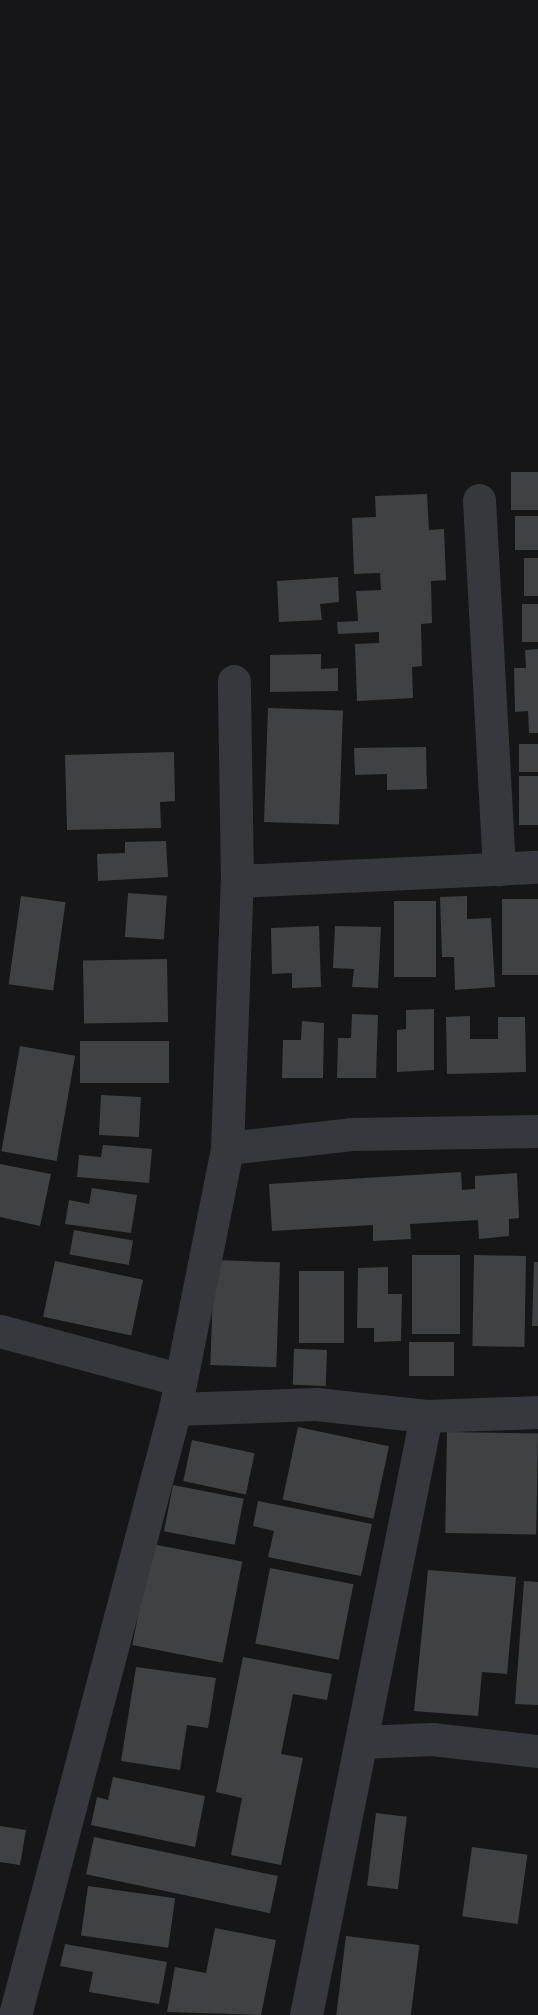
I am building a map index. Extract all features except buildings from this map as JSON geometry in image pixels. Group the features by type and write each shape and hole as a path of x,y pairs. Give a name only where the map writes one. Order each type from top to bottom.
{"street":[{"path":"479,500 499,869"},
{"path":"0,2010 15,2015 176,1394 227,1148 237,881 234,681"},
{"path":"237,881 538,867"},
{"path":"227,1148 351,1134 538,1131"},
{"path":"0,1331 176,1394 316,1404 426,1416 538,1412"},
{"path":"306,2015 426,1416"},
{"path":"362,1742 432,1739 538,1751"}]}
